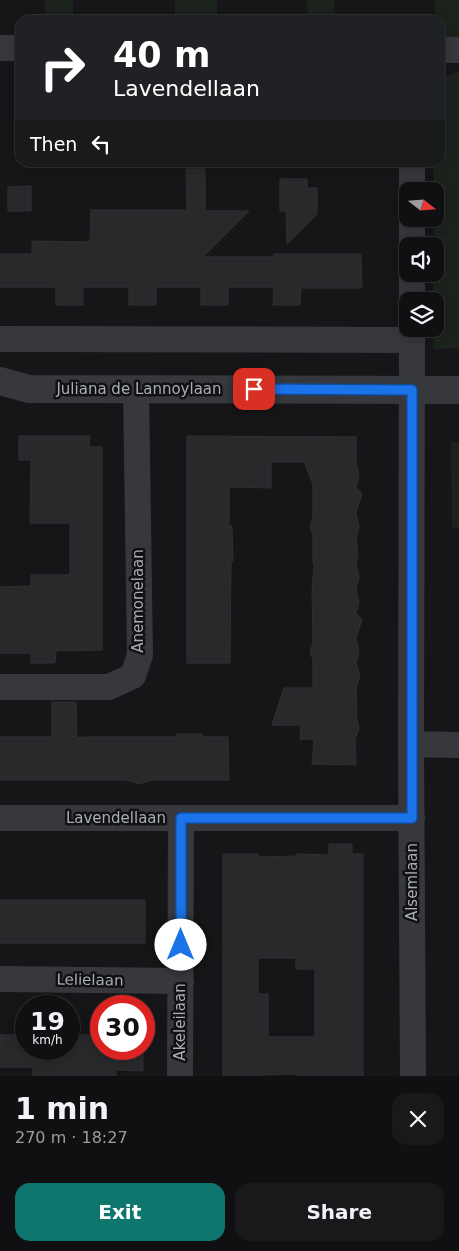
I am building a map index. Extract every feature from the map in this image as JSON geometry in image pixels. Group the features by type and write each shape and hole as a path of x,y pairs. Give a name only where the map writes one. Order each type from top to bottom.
{"street":[{"path":"0,48 15,48"},
{"path":"445,50 459,50"},
{"path":"412,167 412,182"},
{"path":"0,339 399,335"},
{"name":"Alsemlaan","path":"412,337 411,744 413,1076"},
{"name":"Juliana de Lannoylaan","path":"0,382 29,389 459,390"},
{"name":"Juliana de Lannoylaan","path":"0,396 29,389"},
{"name":"Anemonelaan","path":"0,687 109,687 133,676 140,655 136,389"},
{"path":"411,744 459,745"},
{"name":"Lavendellaan","path":"0,818 412,818"},
{"name":"Akeleilaan","path":"180,1076 181,818"},
{"name":"Lelielaan","path":"0,979 181,981"}],"shaded area":[{"path":"45,0 73,0 73,15 46,15"},
{"path":"175,0 217,0 217,15 175,15"},
{"path":"307,0 334,0 335,15 308,15"},
{"path":"435,0 459,0 459,38 445,38 445,15 435,15"},
{"path":"459,72 459,348 433,349 433,337 444,337 444,292 433,292 433,282 444,282 444,237 433,237 433,228 444,228 444,182 434,182 433,167 445,167 445,77"},
{"path":"451,442 459,442 459,528 452,528"}],"building":[{"path":"186,169 205,169 205,211 249,211 203,257 274,257 274,254 361,254 362,288 301,288 300,305 273,305 274,287 228,287 228,305 201,305 201,287 156,287 156,305 129,305 129,287 83,287 83,305 56,305 56,287 0,287 0,254 32,254 32,241 90,242 91,210 187,210"},
{"path":"280,179 307,179 307,188 317,188 317,214 287,244 286,211 280,211"},
{"path":"31,186 31,211 8,211 8,187"},
{"path":"19,436 90,436 89,447 102,447 102,650 56,651 55,663 31,663 31,653 0,653 0,587 31,586 31,575 70,575 70,523 30,523 31,460 19,460"},
{"path":"187,436 356,437 356,462 359,477 356,487 362,494 356,512 359,528 356,538 358,557 356,563 359,578 356,588 359,603 356,613 362,620 356,638 359,653 356,663 360,675 356,689 356,714 359,729 355,739 356,765 312,764 314,739 300,739 301,725 272,725 284,688 313,688 313,660 310,651 313,643 312,592 314,563 313,534 310,528 313,517 313,484 304,462 271,462 271,488 229,487 229,526 232,526 233,561 231,561 230,663 187,663"},
{"path":"52,702 76,702 77,738 177,737 177,734 202,734 202,737 228,737 229,780 152,780 139,784 127,780 0,780 0,737 52,737"},
{"path":"329,844 352,844 352,854 363,854 363,1076 297,1076 297,1074 223,1076 223,854 259,854 258,857 297,856 297,854 329,855","holes":["258,958 296,958 296,969 315,969 315,1037 268,1037 268,994 258,994"]},
{"path":"0,900 145,900 145,943 0,943"},
{"path":"0,1035 15,1035 15,1060 80,1060 80,1035 90,1035 90,1060 143,1060 143,1071 116,1070 116,1076 33,1076 33,1067 0,1067"}],"route":[{"path":"181,945 181,818 412,818 412,390 254,389"}]}
